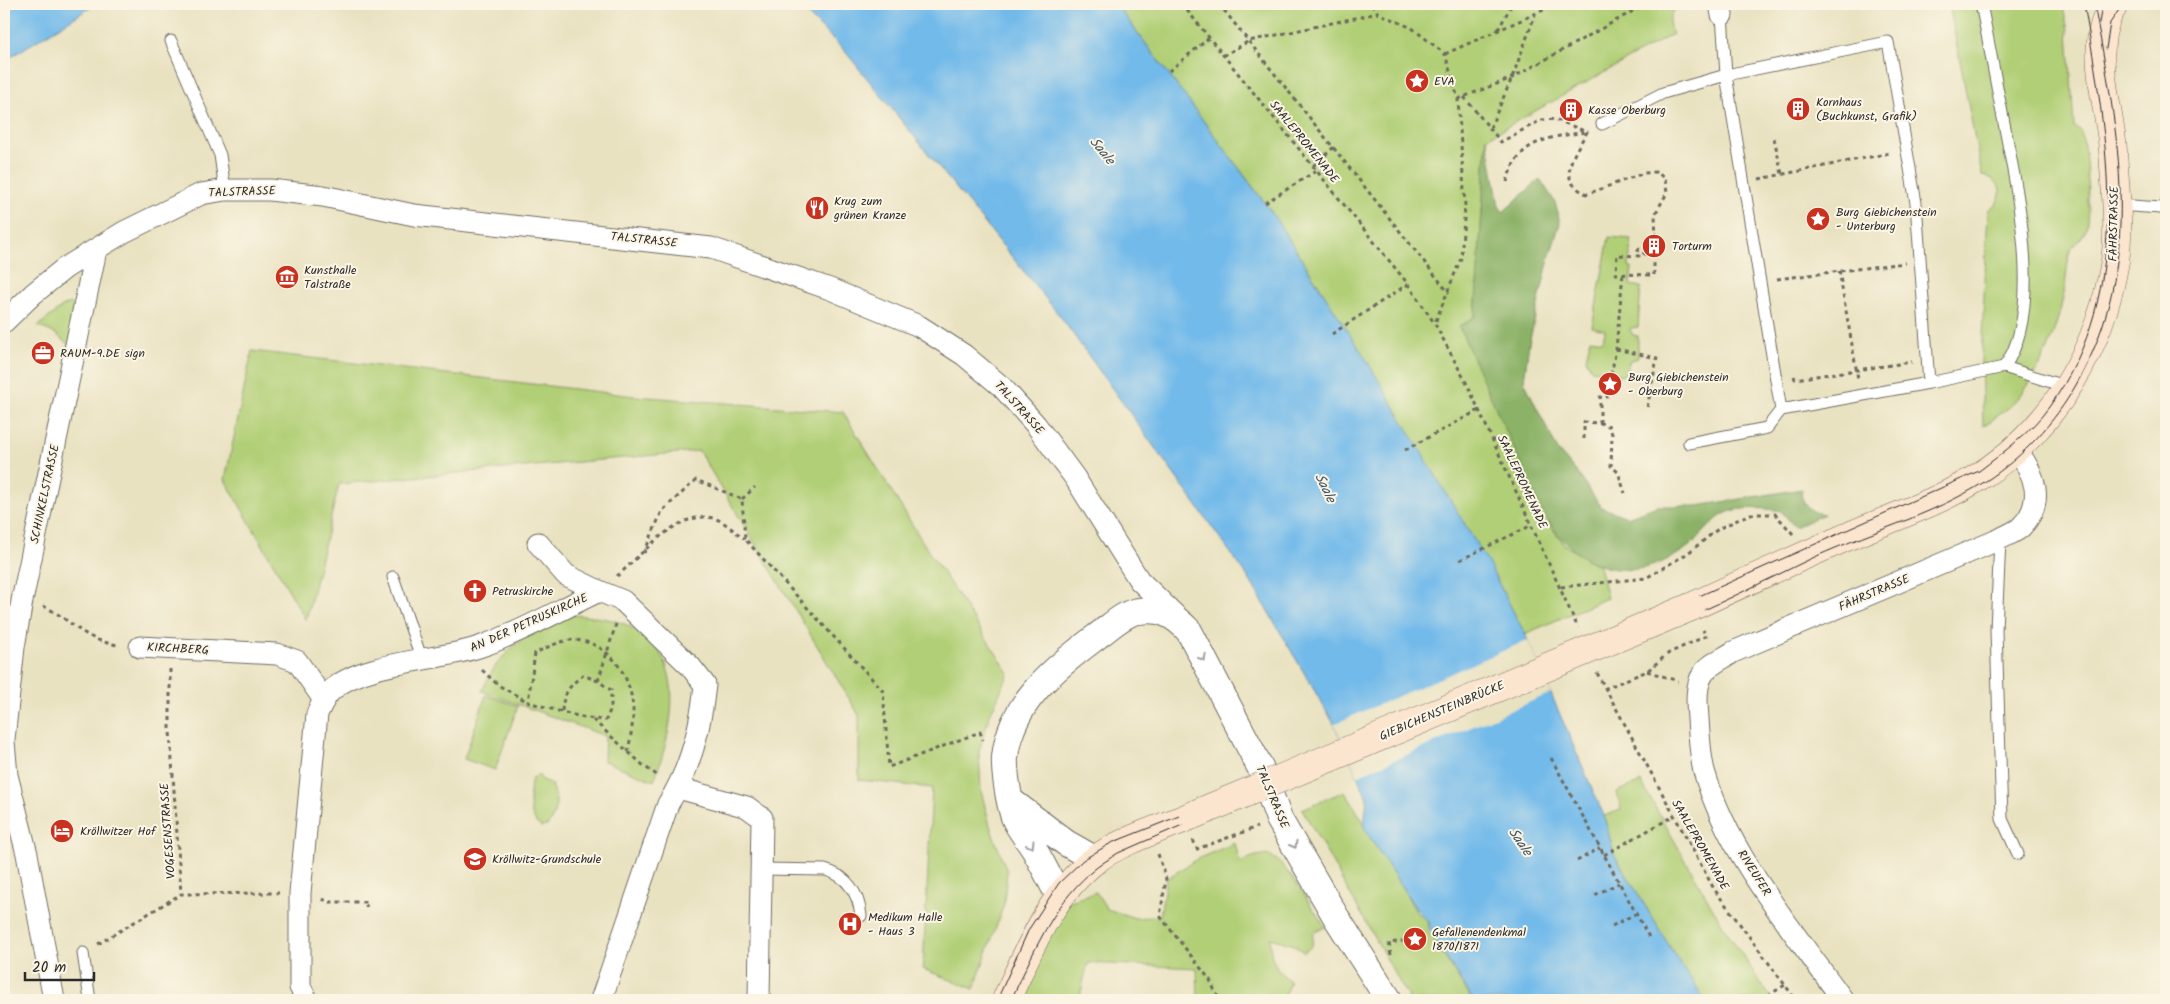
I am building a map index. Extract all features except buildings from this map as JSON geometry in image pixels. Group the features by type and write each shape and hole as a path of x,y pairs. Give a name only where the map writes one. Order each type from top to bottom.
{"main road":[{"name":"FÄHRSTRASSE","path":"1691,607 1807,554 1949,493 1983,475 2033,433 2052,411 2068,387 2097,330 2108,296 2115,259 2117,205 2112,144 2100,51 2101,29 2115,4"},
{"name":"GIEBICHENSTEINBRÜCKE","path":"1006,1000 1036,935 1059,896 1096,860 1152,832 1691,607"}],"street":[{"name":"TALSTRASSE","path":"4,322 33,294 65,268 124,232 179,203 201,194 225,190 270,190 322,196 414,215 712,248 830,288 919,326 964,355 1002,387 1036,425 1075,478 1139,580 1189,631 1261,769 1279,819 1336,917 1389,1000"},
{"name":"SCHINKELSTRASSE","path":"54,1000 27,854 7,776 4,741 14,647 22,601 96,250"},
{"name":"FÄHRSTRASSE","path":"1698,687 1702,675 1710,666 1733,652 2000,539 2020,528 2030,516 2034,500 2035,483 2029,466 2015,449"},
{"path":"538,543 566,575 599,591"},
{"name":"AN DER PETRUSKIRCHE","path":"307,1000 300,987 300,893 317,714 324,700 333,689 352,678 372,671 463,652 484,645 599,591 623,601 690,666 704,685 702,715 678,788 668,804 601,1000"},
{"path":"1059,896 1014,817 1005,759 1008,737 1018,714 1034,689 1070,657 1116,622 1136,611 1154,611 1176,617"},
{"name":"KIRCHBERG","path":"140,647 277,654 297,661 324,700"},
{"name":"RIVEUFER","path":"1698,687 1698,731 1704,771 1738,849 1777,910 1843,1000"},
{"path":"678,788 747,808 762,818 759,1000"},
{"path":"1011,801 1066,842 1096,860"}],"lane":[{"path":"1981,4 2015,181 2023,247 2024,292 2022,321 2016,343 2004,367"},
{"path":"1721,9 1726,75 1781,410"},
{"path":"171,41 220,155 225,190"},
{"path":"1602,124 1663,93 1726,75 1888,42 1916,203 1929,383"},
{"path":"2117,205 2161,208 2166,211"},
{"path":"1689,443 1767,428 1781,410 1929,383 2004,367 2068,387"},
{"path":"2000,539 1996,630 2002,818 2018,854"},
{"path":"393,577 422,660"},
{"path":"761,870 825,870 835,872 854,891 860,904 861,916"},
{"path":"83,953 90,1000"}],"path":[{"name":"SAALEPROMENADE","path":"1182,4 1408,284 1435,324 1479,410 1579,630"},
{"path":"1219,4 1449,292"},
{"path":"1372,4 1378,13 1412,28 1445,54 1458,99 1465,206 1461,258 1435,324"},
{"path":"1498,30 1512,4"},
{"path":"1445,54 1557,4"},
{"path":"1458,99 1512,78 1646,4"},
{"path":"1223,56 1250,41 1378,13"},
{"path":"1490,128 1512,78 1535,14"},
{"path":"1169,71 1209,38"},
{"path":"1464,97 1501,142 1541,120 1555,119 1587,132"},
{"path":"1507,182 1511,165 1519,154 1552,136 1587,132 1602,124"},
{"path":"1587,132 1570,167 1570,180 1576,190 1587,194 1644,173 1657,172 1665,179 1667,193 1655,214 1656,240"},
{"path":"1774,138 1782,174"},
{"path":"1313,166 1334,148"},
{"path":"1744,182 1907,149"},
{"path":"1265,203 1316,170"},
{"path":"1760,179 1762,188"},
{"path":"1651,251 1651,254 1645,254 1639,249 1637,252 1639,256 1618,255 1616,274 1654,275 1654,261"},
{"path":"1904,253 1906,272"},
{"path":"1760,282 1920,260"},
{"path":"1776,270 1780,288"},
{"path":"1839,271 1861,395"},
{"path":"1600,423 1600,397 1607,397 1616,349 1623,274"},
{"path":"1332,334 1408,284"},
{"path":"1616,349 1657,358 1647,408"},
{"path":"1794,370 1795,379 1915,361"},
{"path":"1405,450 1479,410"},
{"path":"1584,439 1584,422 1600,423 1609,426 1612,434 1611,466 1618,472 1625,493"},
{"path":"644,553 662,511 696,480 742,498"},
{"path":"742,498 755,487"},
{"path":"742,498 745,539"},
{"path":"1561,587 1646,578 1688,553 1718,529 1750,514 1775,514 1790,529 1807,554"},
{"path":"599,591 644,553 658,536 694,517 715,518 745,539 883,691 889,767 980,732 983,743"},
{"path":"1460,560 1532,525"},
{"name":"KIRCHBERG","path":"22,601 38,603 50,609 81,633 96,640 108,644 140,647"},
{"path":"598,681 623,601"},
{"path":"1604,689 1647,671 1668,653 1706,636"},
{"path":"528,702 535,653 571,640 601,648 622,667 631,695 633,716 628,752"},
{"name":"VOGESENSTRASSE","path":"170,648 170,731 181,894 300,893 330,902 366,902 366,907"},
{"path":"463,652 498,685 528,702 594,720 606,720 611,708 611,690 598,681 583,675 572,683 562,697 562,711"},
{"name":"SAALEPROMENADE","path":"1593,664 1604,689 1714,889 1796,1000"},
{"path":"1647,671 1698,687"},
{"path":"594,720 644,766"},
{"path":"1551,758 1650,939"},
{"path":"1604,855 1674,816"},
{"path":"1189,817 1197,849 1279,819"},
{"path":"1152,832 1166,879 1160,916 1210,980 1219,1000"},
{"path":"1577,861 1600,848"},
{"path":"1595,895 1619,884"},
{"path":"83,953 181,894"},
{"path":"1612,926 1635,914"},
{"path":"1761,1000 1785,985"},
{"path":"1335,1000 1342,997 1347,1000"},
{"path":"1308,1000 1321,998 1327,1000"}],"green space":[{"path":"1116,4 1688,4 1674,11 1670,19 1670,29 1673,34 1487,138 1475,316 1460,327 1551,527 1566,546 1599,566 1607,598 1525,634 1488,563 1318,284 1265,203"},
{"path":"1949,4 2062,4 2068,30 2074,127 2080,130 2085,150 2088,197 2087,223 2084,234 2071,249 2063,298 2047,349 2029,384 2017,400 1983,426 1981,361 1988,210 1998,201 2000,190 1995,181 1982,176"},
{"path":"1487,138 1499,206 1503,212 1540,179 1555,202 1560,223 1549,258 1529,343 1524,381 1557,449 1579,475 1601,507 1627,517 1657,506 1697,506 1802,489 1804,503 1810,509 1824,514 1795,527 1781,511 1752,508 1730,511 1714,521 1688,547 1666,560 1645,568 1624,570 1604,566 1586,558 1569,546 1554,529 1541,508 1459,327 1475,316"},
{"path":"1609,237 1631,239 1629,267 1632,268 1630,285 1641,287 1638,327 1631,328 1630,330 1633,335 1638,336 1638,358 1630,360 1624,376 1592,370 1586,359 1590,339 1603,341 1605,330 1592,327"},
{"path":"70,303 78,308 71,347 56,334 38,326"},
{"path":"252,351 634,396 843,412 924,544 1009,673 989,717 979,751 981,791 991,829 1007,871 1004,904 974,989 923,969 932,788 859,780 859,715 699,451 339,484 306,620 225,480"},
{"path":"575,615 611,620 631,627 650,640 662,657 669,676 672,697 666,740 654,781 604,761 605,736 482,691 495,667 513,647 543,628"},
{"path":"486,695 518,706 495,770 464,759"},
{"path":"539,775 542,780 552,785 556,801 551,821 547,826 541,827 533,818 530,804 532,778"},
{"path":"1641,782 1720,921 1772,1000 1705,1000 1676,957 1614,854 1604,816 1621,810 1617,792"},
{"path":"1345,791 1417,913 1427,920 1428,931 1472,1000 1405,1000 1408,997 1302,809"},
{"path":"1235,843 1240,863 1254,856 1262,855 1276,859 1299,887 1325,927 1313,933 1312,946 1304,952 1292,944 1270,938 1274,963 1290,981 1283,1000 1198,1000 1197,968 1088,963 1079,1000 1011,1000 1064,903 1096,892 1107,909 1135,918 1160,916 1166,879 1197,859"}],"water":[{"path":"4,4 96,4 4,61"},
{"name":"Saale","path":"797,4 1116,4 1270,210 1364,356 1488,563 1525,634 1604,816 1614,854 1676,957 1705,1000 1473,1000 1433,937 1427,920 1416,909 1364,828 1367,798 1334,724 1248,577 1060,316 844,50"}],"pier":[{"path":"1528,640 1551,693 1357,776 1334,724"}],"tram line":[{"path":"997,1000 1029,929 1059,883 1083,860 1111,843 1227,797 1688,601 1979,471 2026,433 2049,407 2076,362 2094,313 2104,263 2108,212 2106,159 2093,55 2084,4"},
{"path":"1011,1000 1035,949 1054,916 1077,886 1090,873 1118,853 1276,786 1654,632 1804,562 1920,515 1965,494 2000,472 2025,450 2048,425 2076,385 2098,339 2112,292 2119,245 2120,198 2111,101 2094,4"},
{"path":"2099,23 2101,11 2107,4"},
{"path":"2106,49 2110,23 2123,4"}],"place":[{"name":"EVA","path":"1417,81"},
{"name":"Kornhaus (Buchkunst, Grafik)","path":"1798,109"},
{"name":"Kasse Oberburg","path":"1571,110"},
{"name":"Krug zum grünen Kranze","path":"817,208"},
{"name":"Burg Giebichenstein - Unterburg","path":"1818,219"},
{"name":"Torturm","path":"1654,246"},
{"name":"Kunsthalle Talstraße","path":"287,277"},
{"name":"RAUM-9.DE sign","path":"43,353"},
{"name":"Burg Giebichenstein - Oberburg","path":"1610,384"},
{"name":"Petruskirche","path":"475,591"},
{"name":"Kröllwitzer Hof","path":"62,831"},
{"name":"Kröllwitz-Grundschule","path":"475,859"},
{"name":"Medikum Halle - Haus 3","path":"850,924"},
{"name":"Gefallenendenkmal 1870/1871","path":"1415,939"}]}
